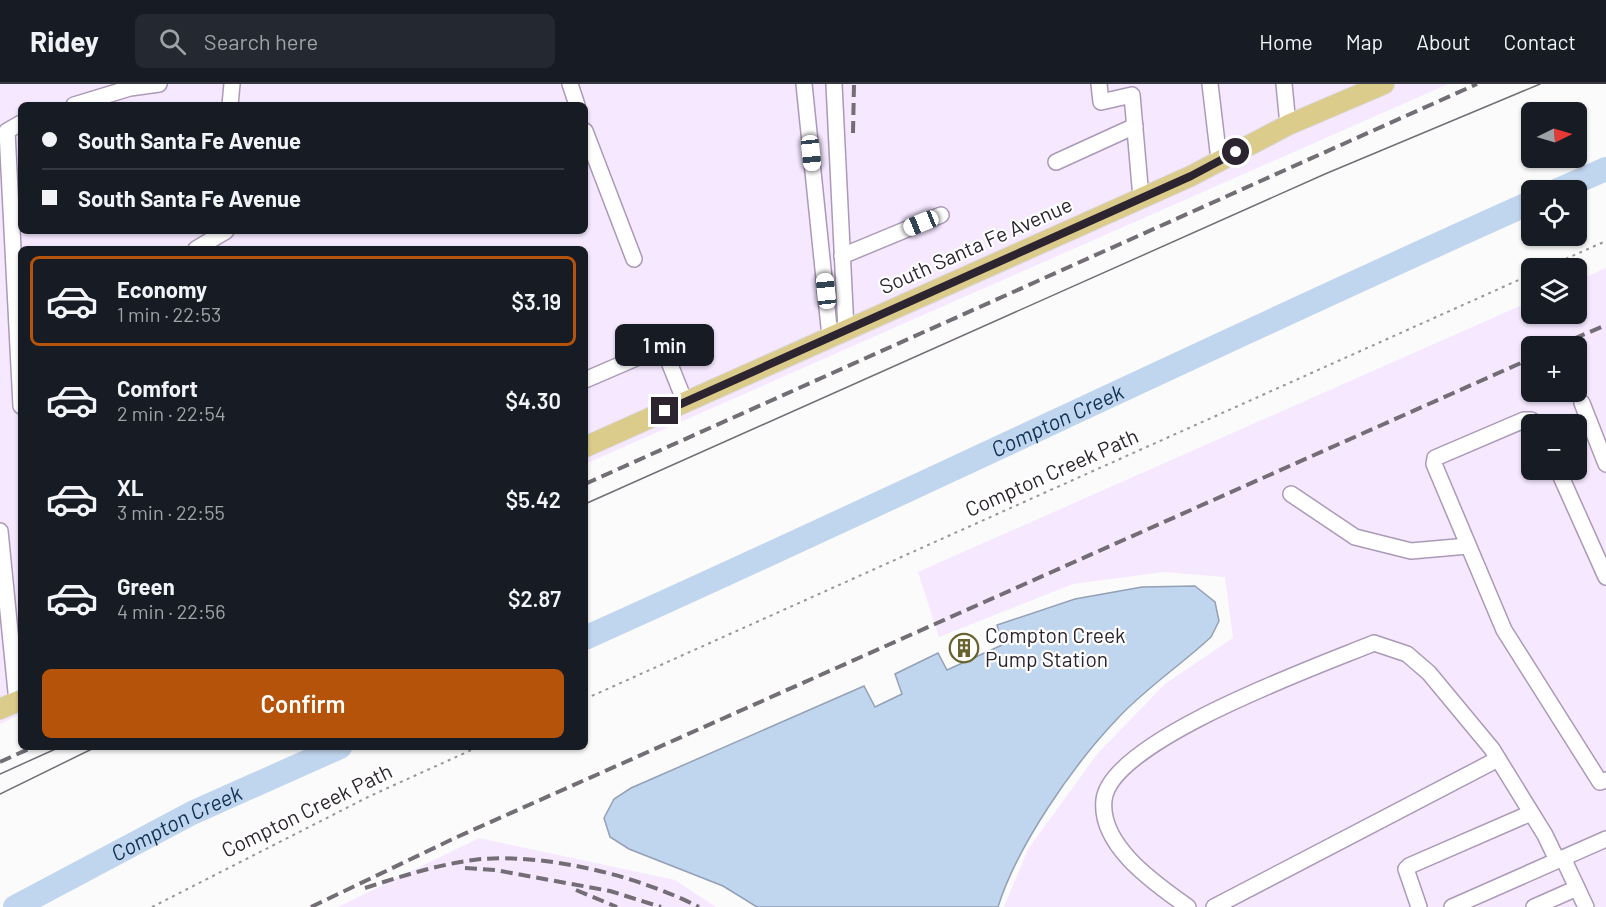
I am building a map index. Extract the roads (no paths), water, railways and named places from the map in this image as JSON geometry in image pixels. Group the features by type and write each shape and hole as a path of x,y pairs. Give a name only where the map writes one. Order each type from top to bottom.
{"main road":[{"name":"South Santa Fe Avenue","path":"588,446 1141,198 1288,125 1384,84"}],"street":[{"path":"84,102 130,88 159,84"},
{"path":"230,102 232,84"},
{"path":"570,84 575,102"},
{"path":"804,84 838,334"},
{"path":"834,84 842,256 838,334"},
{"path":"1099,84 1101,102 1132,95 1141,198"},
{"path":"1210,84 1219,160"},
{"path":"1284,84 1288,125"},
{"path":"18,125 7,131 16,225 18,276"},
{"path":"1056,162 1135,126"},
{"path":"588,138 634,259"},
{"path":"842,256 941,215"},
{"path":"201,246 220,234"},
{"path":"588,379 657,349 663,350 685,402"},
{"path":"1582,403 1606,464"},
{"path":"1521,421 1434,460 1504,630 1604,786"},
{"path":"1562,480 1606,577"},
{"path":"1291,494 1355,537 1411,552 1468,546"},
{"path":"0,531 3,602 12,703"},
{"path":"1188,907 1138,871 1117,842 1106,819 1104,800 1113,779 1134,759 1197,718 1374,643 1407,654 1429,673 1498,759 1560,859 1586,907"},
{"path":"1214,907 1498,759"},
{"path":"1419,907 1406,876 1406,869 1409,866 1531,813"},
{"path":"1452,907 1606,839"},
{"path":"1534,907 1577,888"}],"water":[{"path":"1195,586 1215,602 1219,621 1211,637 1129,707 1083,759 1032,833 1018,858 998,907 757,907 723,886 629,849 610,837 604,818 614,799 631,788 864,686 875,707 902,694 895,674 938,653 947,670 1002,645 997,625 1075,599 1142,587"}],"waterway":[{"name":"Compton Creek","path":"1581,180 1606,169"},
{"name":"Compton Creek","path":"588,637 1521,207"},
{"name":"Compton Creek","path":"15,907 192,813 333,750"}],"tram line":[{"path":"588,503 1325,174 1540,84"},
{"path":"0,774 53,750"},
{"path":"0,794 90,750"}],"railway":[{"path":"853,133 854,84"},
{"path":"588,483 1477,84"},
{"path":"1580,336 1606,325"},
{"path":"311,907 457,837 1521,363"},
{"path":"0,762 26,750"},
{"path":"365,888 452,864 481,859 508,858 564,864 621,877 699,907"},
{"path":"465,868 495,870 610,891 661,907"},
{"path":"576,890 617,907"}],"place":[{"name":"Compton Creek Pump Station","path":"964,648"}]}
